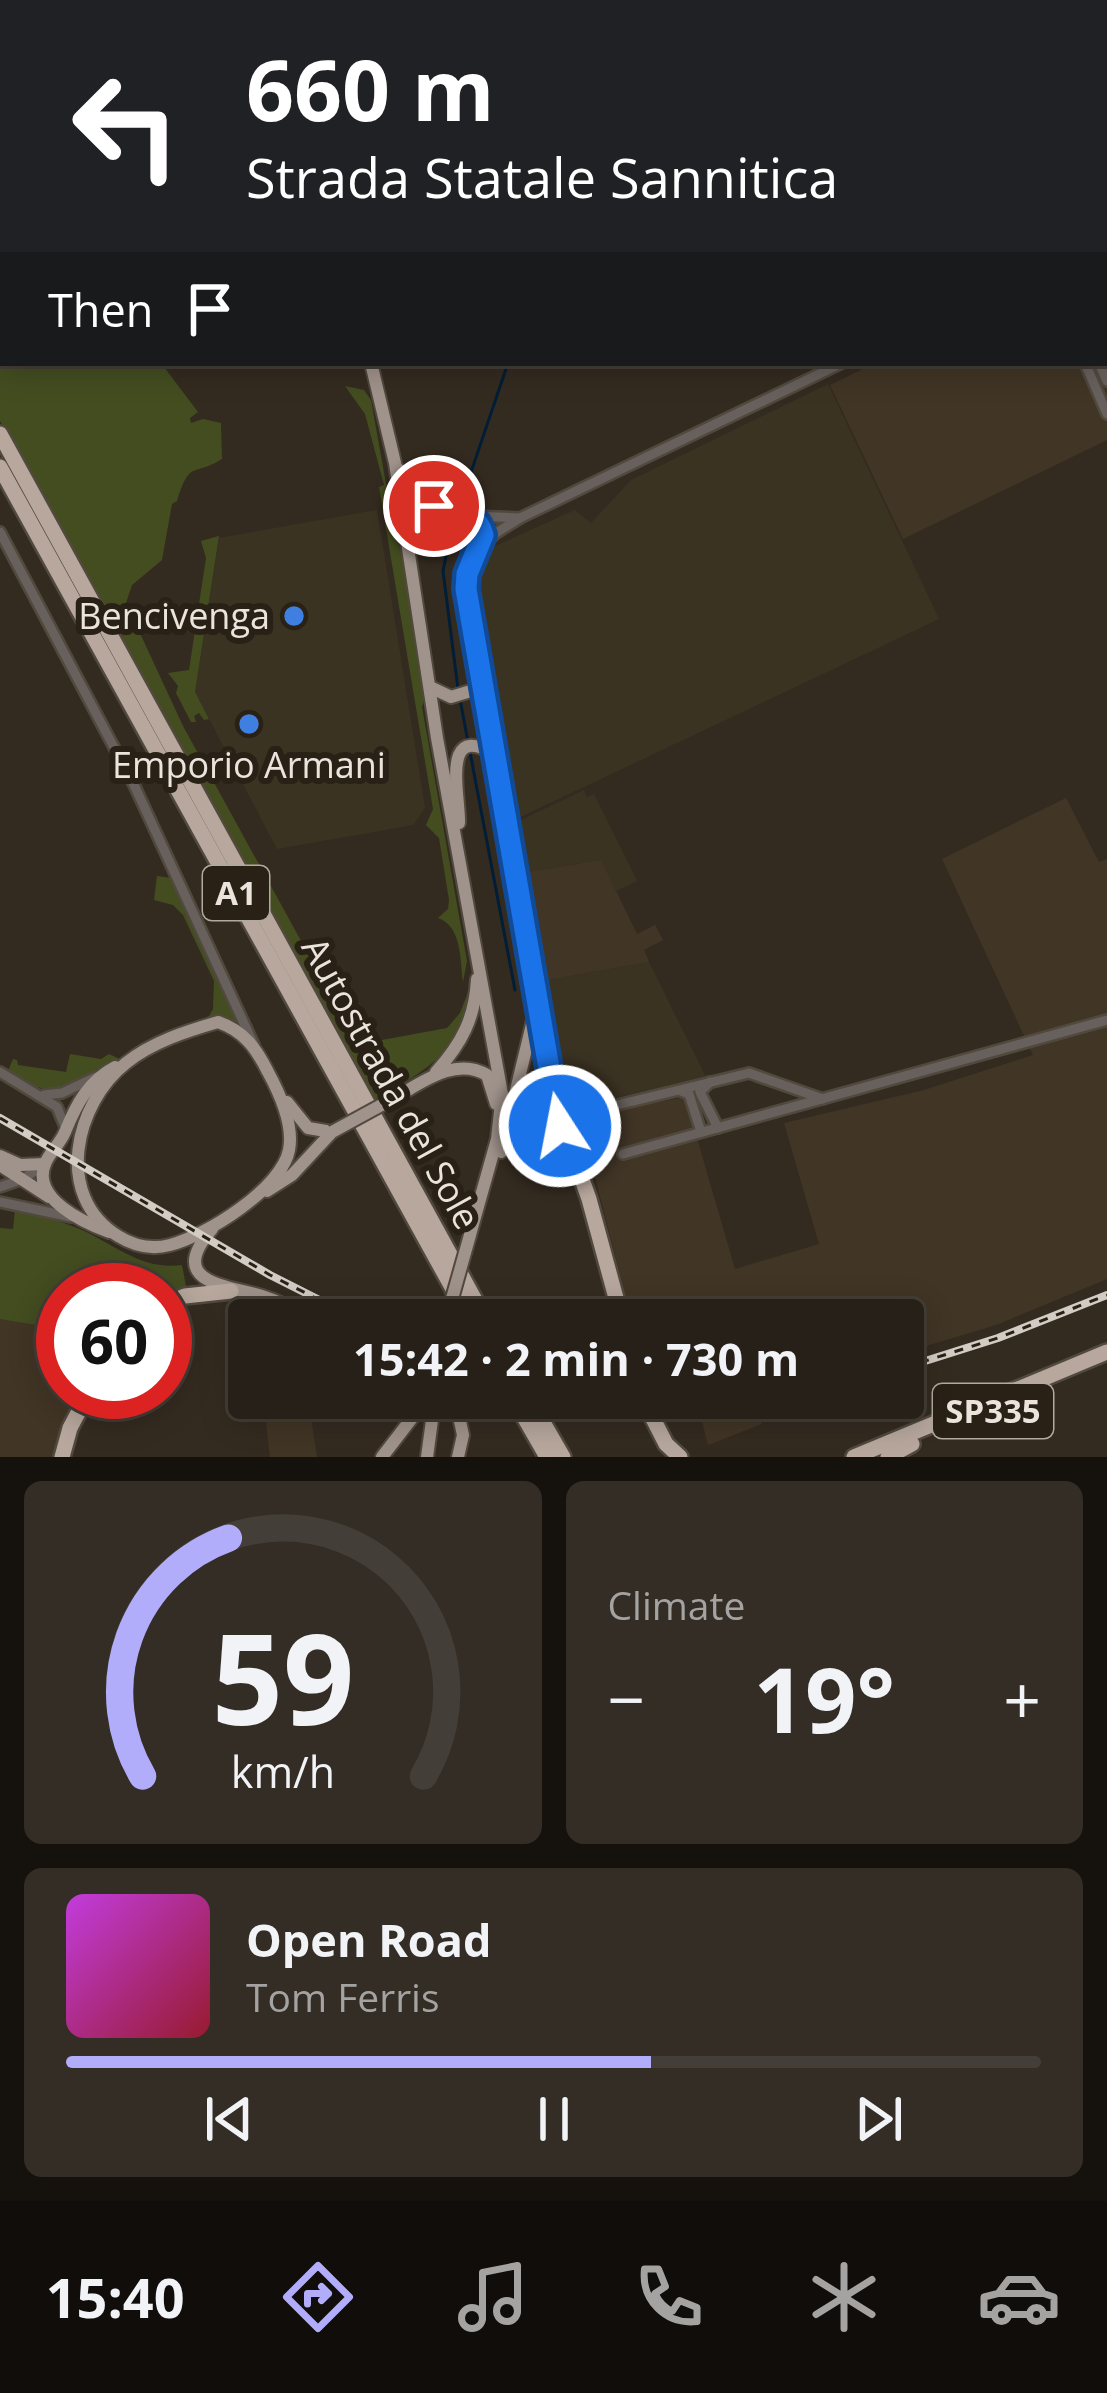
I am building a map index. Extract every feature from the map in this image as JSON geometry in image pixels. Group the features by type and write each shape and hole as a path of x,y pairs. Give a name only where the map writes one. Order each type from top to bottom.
{"highway":[{"name":"Autostrada del Sole","path":"0,434 474,1299"},
{"name":"Autostrada del Sole","path":"0,467 458,1299"},
{"path":"576,1127 580,1170 616,1299"},
{"path":"192,1295 231,1291"},
{"name":"SP335","path":"854,1457 1107,1352"},
{"name":"SP335","path":"878,1457 1107,1364"},
{"path":"62,1457 75,1419"},
{"path":"525,1419 547,1457"},
{"path":"541,1419 563,1457"},
{"path":"648,1419 658,1457"},
{"path":"653,1419 665,1444 680,1457"},
{"path":"889,1457 912,1444"}],"main road":[{"path":"372,366 394,463 437,738 502,1094 472,1240"},
{"path":"394,463 407,485 472,516 483,535 466,581 481,679 553,1091 576,1127"},
{"path":"407,548 416,511 448,506"},
{"path":"431,687 451,697 474,690 481,679"},
{"path":"458,842 455,760 470,748 497,755"},
{"path":"431,1077 471,1022 477,953"},
{"path":"455,1299 506,1136 537,1004"},
{"path":"52,1199 44,1180 45,1164 86,1090 102,1074 182,1033 218,1022 236,1028 256,1049 301,1123 317,1132 332,1132"},
{"path":"112,1233 91,1207 78,1178 77,1150 79,1133 97,1093 127,1062"},
{"path":"0,1165 85,1222 136,1246 167,1246 292,1175 332,1132 431,1077 476,1068 491,1082 500,1116"},
{"path":"260,1194 289,1152 288,1120 277,1087"},
{"path":"506,1136 534,1120 576,1127"},
{"path":"0,1156 20,1165 45,1164"},
{"path":"230,1213 199,1244 197,1270 206,1281 268,1299"},
{"path":"382,1457 411,1419"},
{"path":"427,1457 432,1419"},
{"path":"458,1457 464,1435 460,1419"}],"street":[{"path":"479,549 520,518 836,366"},
{"path":"1086,366 1107,414"},
{"path":"472,516 520,518"},
{"path":"0,532 135,787 256,1049"},
{"path":"622,1154 1107,1020"},
{"path":"0,1072 57,1107 66,1129"},
{"path":"576,1127 616,1104 749,1072 823,1099"},
{"path":"39,1094 62,1093 102,1074"},
{"path":"712,1081 700,1092 718,1128"},
{"path":"669,1090 689,1094 700,1132"},
{"path":"0,1187 45,1164"},
{"path":"0,1202 85,1222"}],"shaded area":[{"path":"869,366 1107,366 1107,440 903,539 830,385"},
{"path":"828,384 939,619 514,820 473,589 491,548 575,510 591,523 631,480"},
{"path":"377,510 425,808 413,825 277,849 195,692 219,538"},
{"path":"584,790 587,797 594,794 637,881 616,891 600,860 521,873 515,823"},
{"path":"1066,798 1099,862 1107,859 1107,1279 996,1325 924,1347 924,1299 627,1299 590,1158 597,1129 616,1110 685,1097 735,1269 819,1244 784,1123 924,1090 1033,1055 942,859"},
{"path":"601,860 637,934 655,925 663,940 644,950 649,962 542,981 521,873"},
{"path":"649,962 706,1077 583,1105 574,1103 559,1088 542,981"},
{"path":"0,1319 36,1325 36,1419 67,1419 52,1457 0,1457"},
{"path":"266,1419 311,1419 317,1457 270,1457"},
{"path":"701,1419 760,1419 762,1424 708,1445"}],"green space":[{"path":"0,366 163,366 198,412 191,423 203,419 221,423 222,459 185,479 172,504 162,560 132,585 126,603 183,726 350,1030 371,1042 447,1028 460,1013 471,984 469,1006 453,1041 410,1079 374,1100 131,659 118,624 0,421"},
{"path":"345,386 364,390 371,400 395,534 405,560 427,690 422,707 467,961 463,982 456,936 438,918 448,909 449,900 439,838 426,825 433,809 379,487 384,485 365,414"},
{"path":"219,536 195,692 209,719 199,713 194,716 196,722 191,722 168,673 189,670 206,558 201,541"},
{"path":"157,876 171,878 247,1037 205,1023 213,1009 214,981 183,915 173,905 154,900"},
{"path":"70,1054 101,1059 109,1054 122,1060 65,1089 41,1088 8,1071 13,1059 18,1065 66,1072"},
{"path":"15,1209 74,1227 151,1263 36,1263 36,1325 0,1319 0,1228 13,1229"}],"waterway":[{"path":"467,484 507,366"},
{"path":"452,526 443,571 458,689"},
{"path":"460,699 468,742"},
{"path":"470,752 515,990"}],"railway":[{"path":"0,1118 317,1299"},
{"path":"924,1361 1107,1295"}],"place":[{"name":"Bencivenga","path":"294,616"},
{"name":"Emporio Armani","path":"249,724"}],"route":[{"path":"434,506 472,516 483,535 466,589 553,1091 561,1105 574,1113 560,1126"}]}
